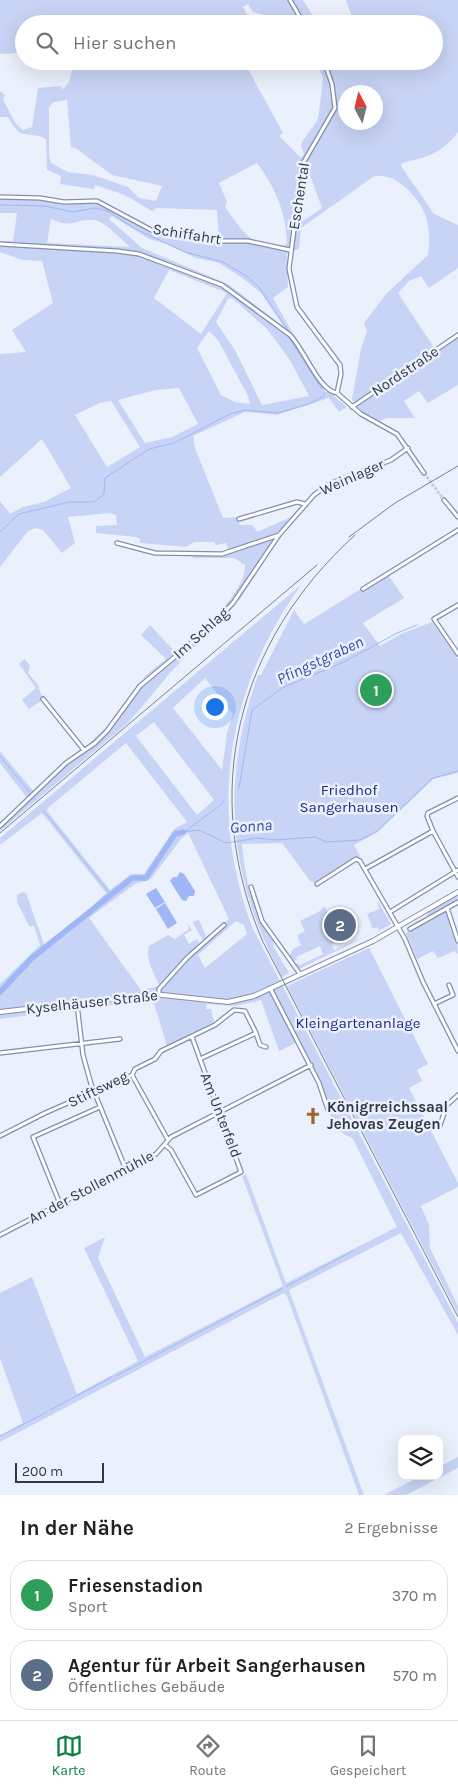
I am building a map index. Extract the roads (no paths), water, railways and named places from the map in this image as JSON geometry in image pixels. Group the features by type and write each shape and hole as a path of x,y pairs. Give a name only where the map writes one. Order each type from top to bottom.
{"main road":[{"name":"Kyselhäuser Straße","path":"0,1012 159,994 228,1002 247,999 398,927 458,892"}],"street":[{"path":"290,0 299,15"},
{"name":"Eschental","path":"327,70 332,84 335,108 302,164 290,250 289,272 297,307 341,366 337,393"},
{"name":"Schiffahrt","path":"0,196 40,198 64,202 97,201 152,231 210,241 248,241 290,250"},
{"path":"0,244 130,252 220,284 290,335 298,344 325,388 337,393 366,417 394,432 408,448 424,474"},
{"name":"Nordstraße","path":"352,407 458,335"},
{"name":"Weinlager","path":"239,519 297,502 305,504 329,484 392,460 408,448"},
{"path":"444,500 458,517"},
{"name":"Im Schlag","path":"0,826 66,764 107,731 140,686 207,630 233,603 279,535 305,504"},
{"path":"363,589 458,530"},
{"path":"117,544 155,553 222,554 279,535"},
{"path":"458,606 434,619 458,654"},
{"path":"43,699 84,750"},
{"path":"458,798 428,813 427,816 458,877"},
{"path":"365,869 433,830"},
{"path":"318,884 356,859 365,869 398,927 458,1051"},
{"path":"390,912 456,871"},
{"path":"251,887 262,921 300,974"},
{"path":"410,929 458,902"},
{"path":"448,908 458,941"},
{"path":"159,994 159,989 187,958 224,925"},
{"path":"434,1004 453,995 449,985"},
{"path":"270,988 310,1065 328,1110"},
{"path":"77,1004 81,1043 94,1092 126,1170"},
{"path":"192,1037 222,1022 234,1010 245,1012 260,1045 266,1047"},
{"name":"Am Unterfeld","path":"200,1058 256,1033"},
{"name":"Am Unterfeld","path":"165,1145 171,1150 196,1195 241,1172 192,1037"},
{"name":"Stiftsweg","path":"0,1136 132,1075 135,1070 155,1059 161,1051 192,1037"},
{"path":"0,1053 120,1039"},
{"name":"An der Stollenmühle","path":"0,1235 156,1154 168,1140 310,1065"},
{"path":"132,1075 168,1140"},
{"path":"439,1128 446,1105 458,1095"},
{"path":"60,1204 33,1136 100,1107"}],"water":[{"path":"180,872 184,874 195,891 194,896 189,896 186,901 182,900 170,881 173,877 177,877"},
{"path":"156,888 165,902 155,908 146,894"},
{"path":"165,903 177,923 168,929 156,909"}],"waterway":[{"path":"0,205 45,206 73,212 95,208 107,211 136,229 185,252 223,262 248,277 258,286 290,333"},
{"path":"288,336 322,389"},
{"path":"0,532 19,514 69,502 94,502 104,494 105,478 149,449 174,443 230,414 245,410 277,413 309,404 324,396 324,393"},
{"name":"Pfingstgraben","path":"239,788 252,710 282,688 344,662 397,633 417,625"},
{"path":"0,756 31,794"},
{"name":"Gonna","path":"183,832 199,830 226,843 257,838 276,840 315,837 326,842 360,840 377,831 433,778 458,771"},
{"name":"Pfingstgraben","path":"184,832 221,805 224,800"},
{"path":"43,810 111,895"},
{"name":"Gonna","path":"0,992 32,958 132,878 146,878 175,834 183,832"},
{"name":"Gonna","path":"42,946 43,950"},
{"path":"287,1286 353,1251"},
{"path":"116,1376 283,1288"},
{"path":"50,1410 112,1377"},
{"path":"0,1436 47,1412"}],"tunnel":[{"path":"424,473 444,500"}],"railway":[{"path":"349,537 395,503 458,466"},
{"path":"355,535 314,577 281,623 257,672 240,723 233,776 234,831 244,886 263,942 458,1317"},
{"path":"0,833 317,565"}],"place":[{"name":"Friesenstadion","path":"376,690"},
{"name":"Agentur für Arbeit Sangerhausen","path":"340,925"},
{"name":"Königrreichssaal Jehovas Zeugen","path":"313,1116"}],"park label":[{"name":"Friedhof Sangerhausen","path":"349,798"},
{"name":"Kleingartenanlage","path":"358,1023"}]}
